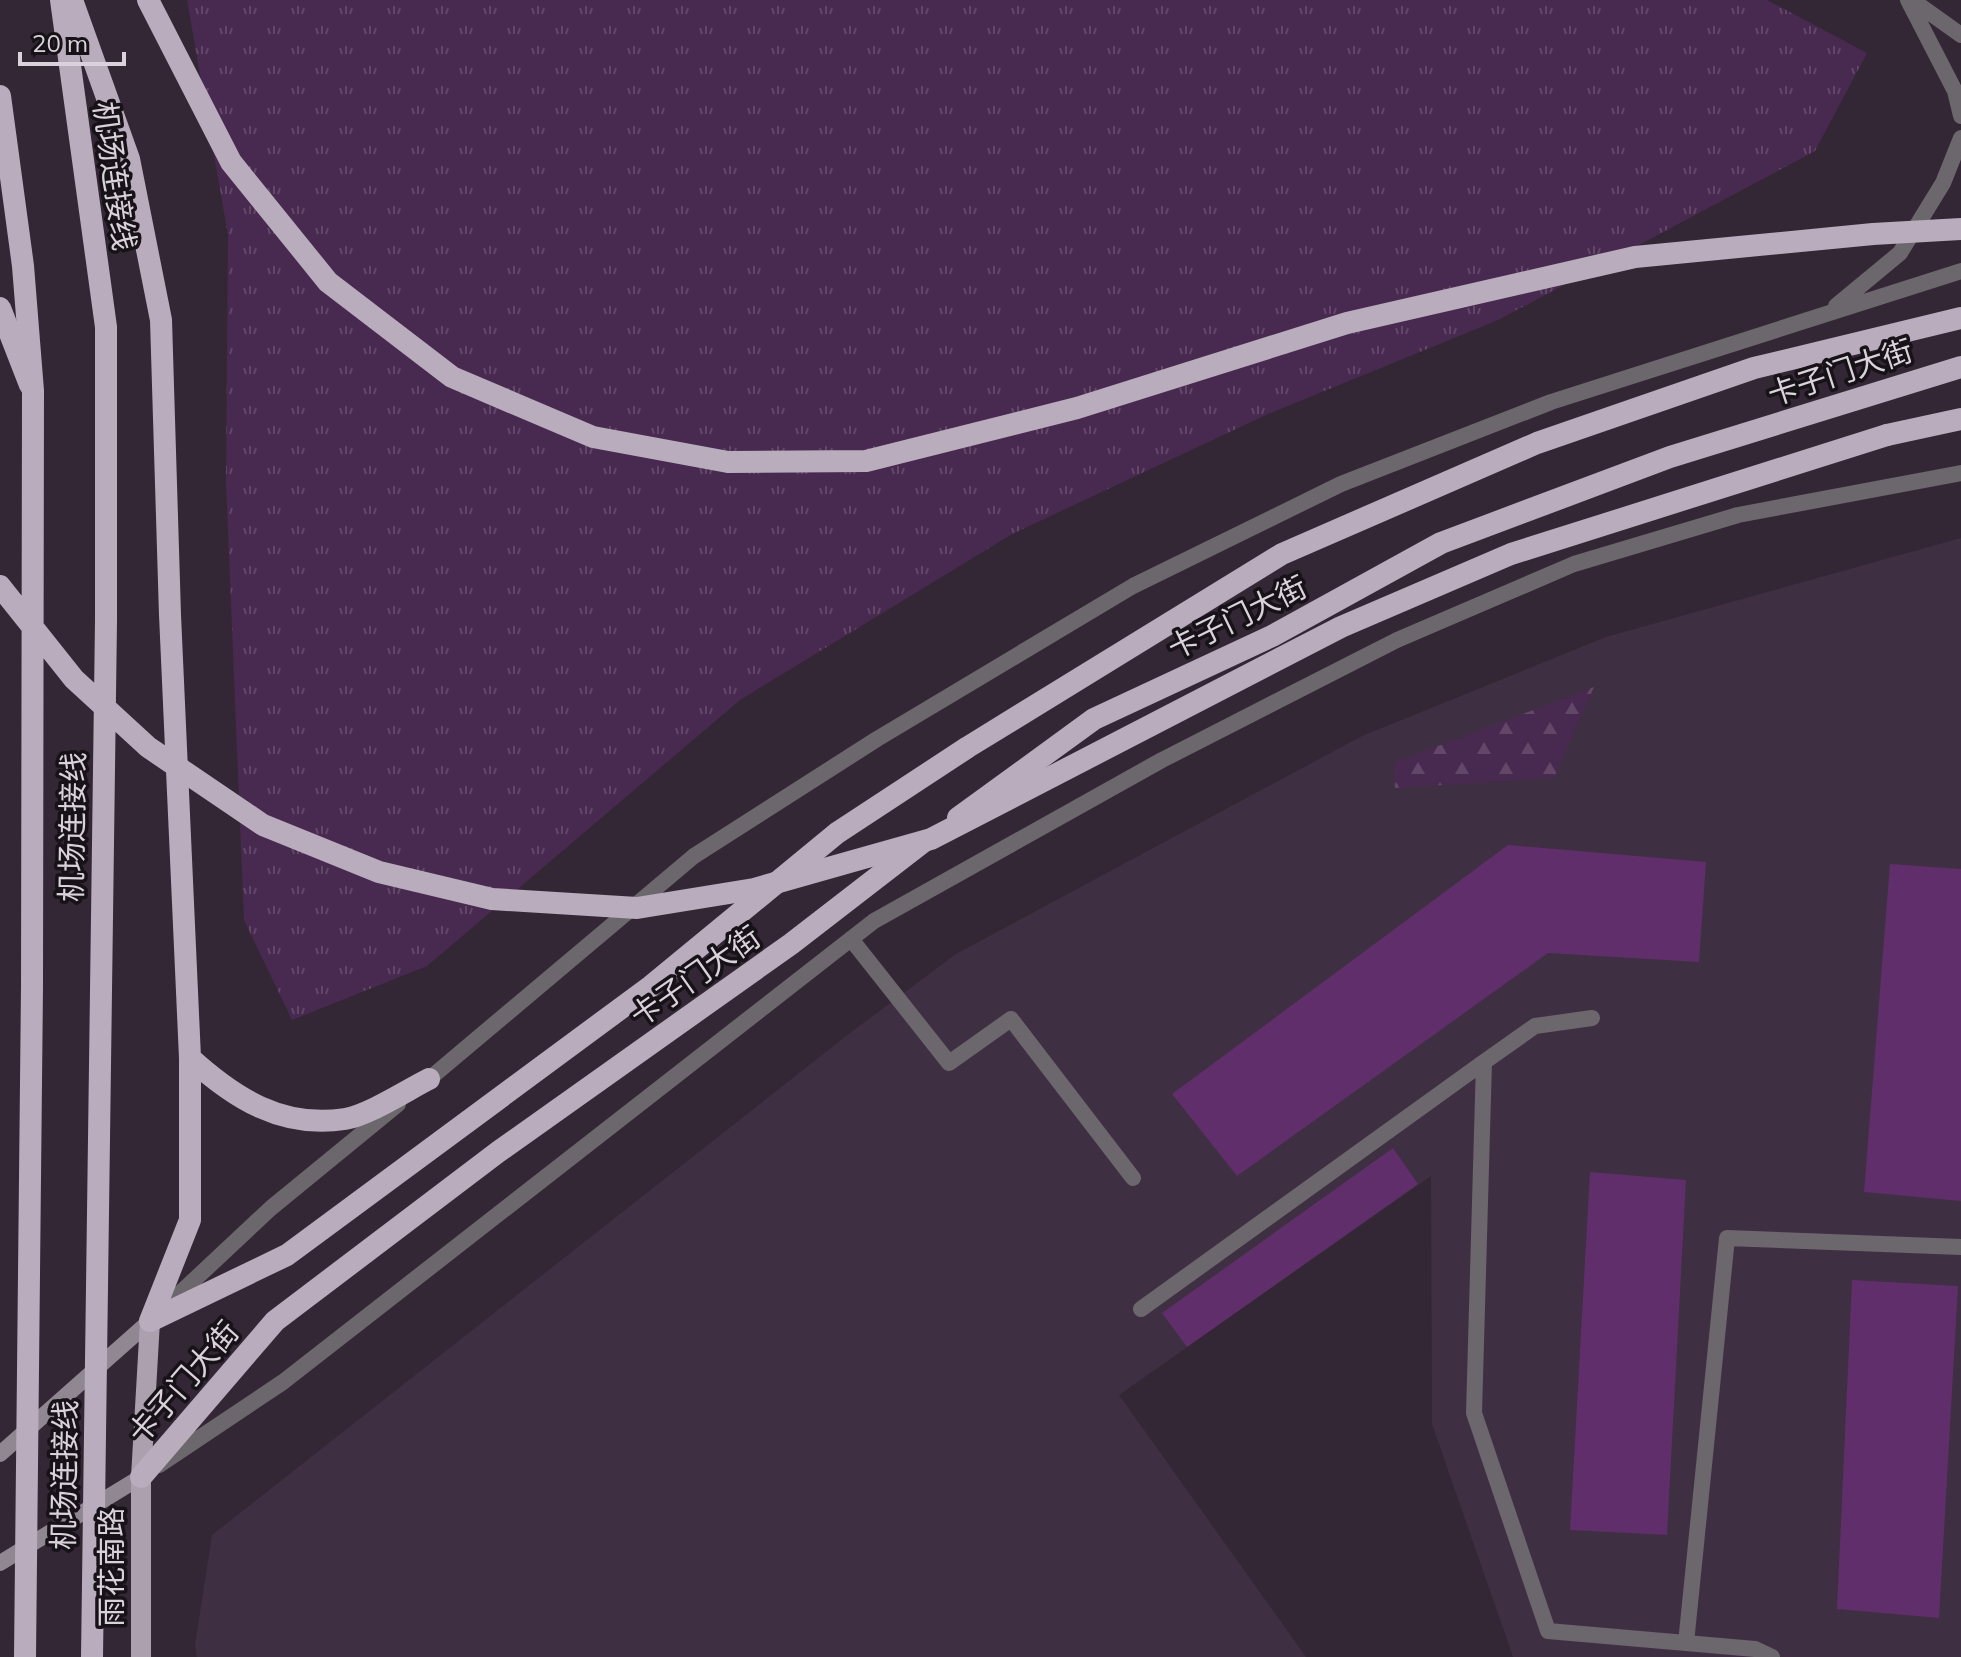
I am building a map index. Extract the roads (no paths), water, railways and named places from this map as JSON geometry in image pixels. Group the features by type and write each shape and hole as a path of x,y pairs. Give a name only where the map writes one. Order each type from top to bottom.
{"highway":[{"name":"机场连接线","path":"61,0 106,327 106,621 92,1657"},
{"path":"72,0 129,159 161,320 190,1058 190,1220 150,1321"},
{"path":"148,0 231,162 328,282 452,377 593,437 728,462 866,461 1077,408 1347,323 1635,257 1873,234 1961,229"},
{"name":"机场连接线","path":"0,96 23,266 33,391 32,987 25,1657"},
{"path":"0,308 33,391"},
{"name":"卡子门大街","path":"150,1321 287,1255 651,986 837,833 968,747 1282,554 1537,443 1754,368 1961,318"},
{"name":"卡子门大街","path":"141,1477 275,1321 498,1152 791,944 866,884 1094,719 1272,636 1441,543 1670,457 1961,367"},
{"path":"0,586 74,679 95,699 148,747 263,825 379,872 492,899 637,908 754,889 931,839 1341,627 1511,554 1872,440 1961,419"},
{"path":"190,1058 225,1090 258,1109 304,1119 347,1119 429,1079"}],"main road":[{"name":"雨花南路","path":"141,1657 141,1477 150,1321"},
{"path":"0,1454 150,1321"},
{"path":"0,1563 141,1477"}],"street":[{"path":"1910,0 1961,35"},
{"path":"1910,0 1955,91 1961,116"},
{"path":"1828,312 1900,253 1943,183 1961,138"},
{"name":"卡子门大街","path":"150,1321 271,1208 694,856 877,739 1133,586 1355,479 1551,402 1961,271"},
{"name":"卡子门大街","path":"141,1477 283,1382 874,921 1162,760 1397,640 1574,564 1738,515 1961,473"},
{"path":"851,939 949,1063 1011,1019 1133,1178"},
{"path":"1141,1309 1535,1026 1592,1018"},
{"path":"1484,1062 1474,1413 1548,1631 1755,1649 1772,1657"},
{"path":"1686,1643 1727,1238 1961,1247"}]}
